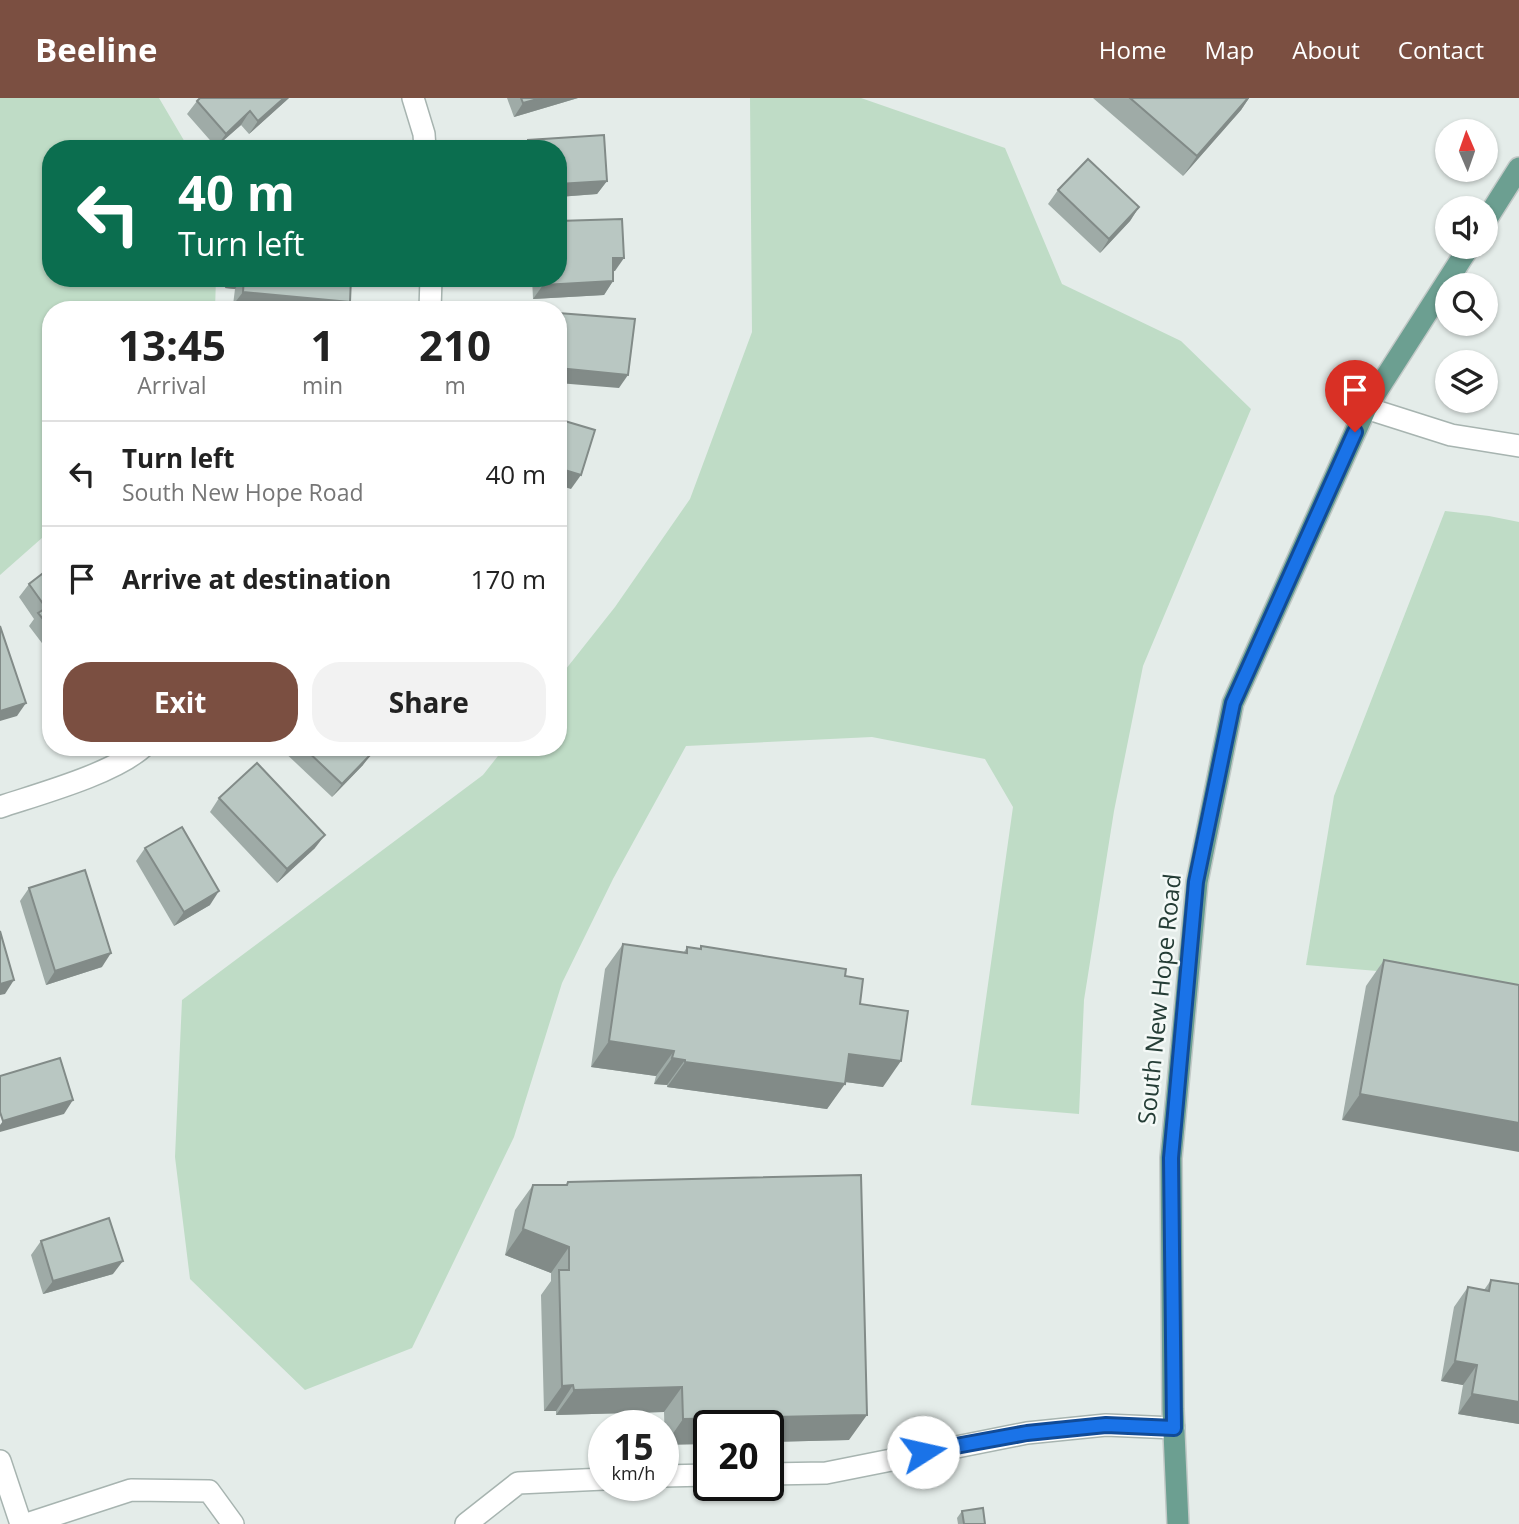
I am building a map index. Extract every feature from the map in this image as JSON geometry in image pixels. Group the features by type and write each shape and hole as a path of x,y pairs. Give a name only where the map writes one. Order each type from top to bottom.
{"main road":[{"path":"1498,201 1519,168"},
{"name":"South New Hope Road","path":"1178,1524 1174,1428 1171,1158 1196,882 1233,703 1366,408 1461,259"}],"street":[{"path":"413,98 424,140"},
{"path":"1366,408 1451,435 1519,446"},
{"path":"0,807 71,783 133,756"},
{"path":"784,1474 826,1473 1027,1433 1106,1425 1174,1428"},
{"path":"0,1461 21,1524"},
{"path":"466,1524 518,1483 588,1480"},
{"path":"27,1524 131,1490 209,1491 233,1524"}],"green space":[{"path":"0,98 159,98 184,140 42,140 42,287 216,287 215,301 42,301 42,538 0,575"},
{"path":"750,98 861,98 1005,148 1062,284 1181,341 1251,409 1143,666 1114,811 1084,1000 1079,1114 971,1105 1013,807 985,759 872,737 686,746 613,879 562,983 514,1137 412,1348 305,1390 190,1279 175,1157 182,1000 483,775 498,756 567,756 567,668 615,607 690,499 752,332"},
{"path":"1445,511 1519,522 1519,988 1484,980 1306,965 1334,796"}],"building":[{"path":"200,98 284,98 258,121 250,111 226,134 197,101"},
{"path":"521,98 541,98 523,103"},
{"path":"1130,98 1248,98 1197,156"},
{"path":"604,135 607,181 567,183 567,140 528,140"},
{"path":"1088,159 1139,207 1109,239 1058,190"},
{"path":"622,219 624,258 613,258 613,281 567,284 567,221"},
{"path":"243,287 351,287 350,301 243,292"},
{"path":"567,314 635,319 628,375 567,369"},
{"path":"567,422 595,430 581,475 567,471"},
{"path":"42,574 42,602 29,584"},
{"path":"0,626 26,703 0,711"},
{"path":"312,756 369,756 342,784"},
{"path":"257,763 325,835 287,869 219,798"},
{"path":"182,827 219,891 184,912 145,848"},
{"path":"85,870 111,953 55,971 29,888"},
{"path":"0,931 14,980 0,984"},
{"path":"623,944 687,953 687,947 701,949 701,946 846,969 845,976 863,979 860,1004 908,1011 901,1061 849,1054 845,1084 685,1062 672,1058 674,1051 609,1041"},
{"path":"1384,960 1519,985 1519,1123 1360,1094"},
{"path":"60,1058 73,1100 3,1121 0,1112 0,1076"},
{"path":"861,1175 867,1415 784,1417 784,1410 693,1410 693,1419 683,1419 682,1387 574,1390 573,1385 562,1386 559,1270 569,1270 569,1247 523,1229 533,1185 567,1185 568,1182"},
{"path":"109,1218 123,1261 53,1281 41,1241"},
{"path":"1491,1280 1519,1284 1519,1402 1472,1394 1477,1365 1455,1361 1468,1287 1489,1291"},
{"path":"983,1508 985,1524 964,1524 962,1511"}],"route":[{"path":"923,1452 1027,1433 1106,1425 1174,1428 1171,1158 1196,882 1233,703 1355,432"}]}
